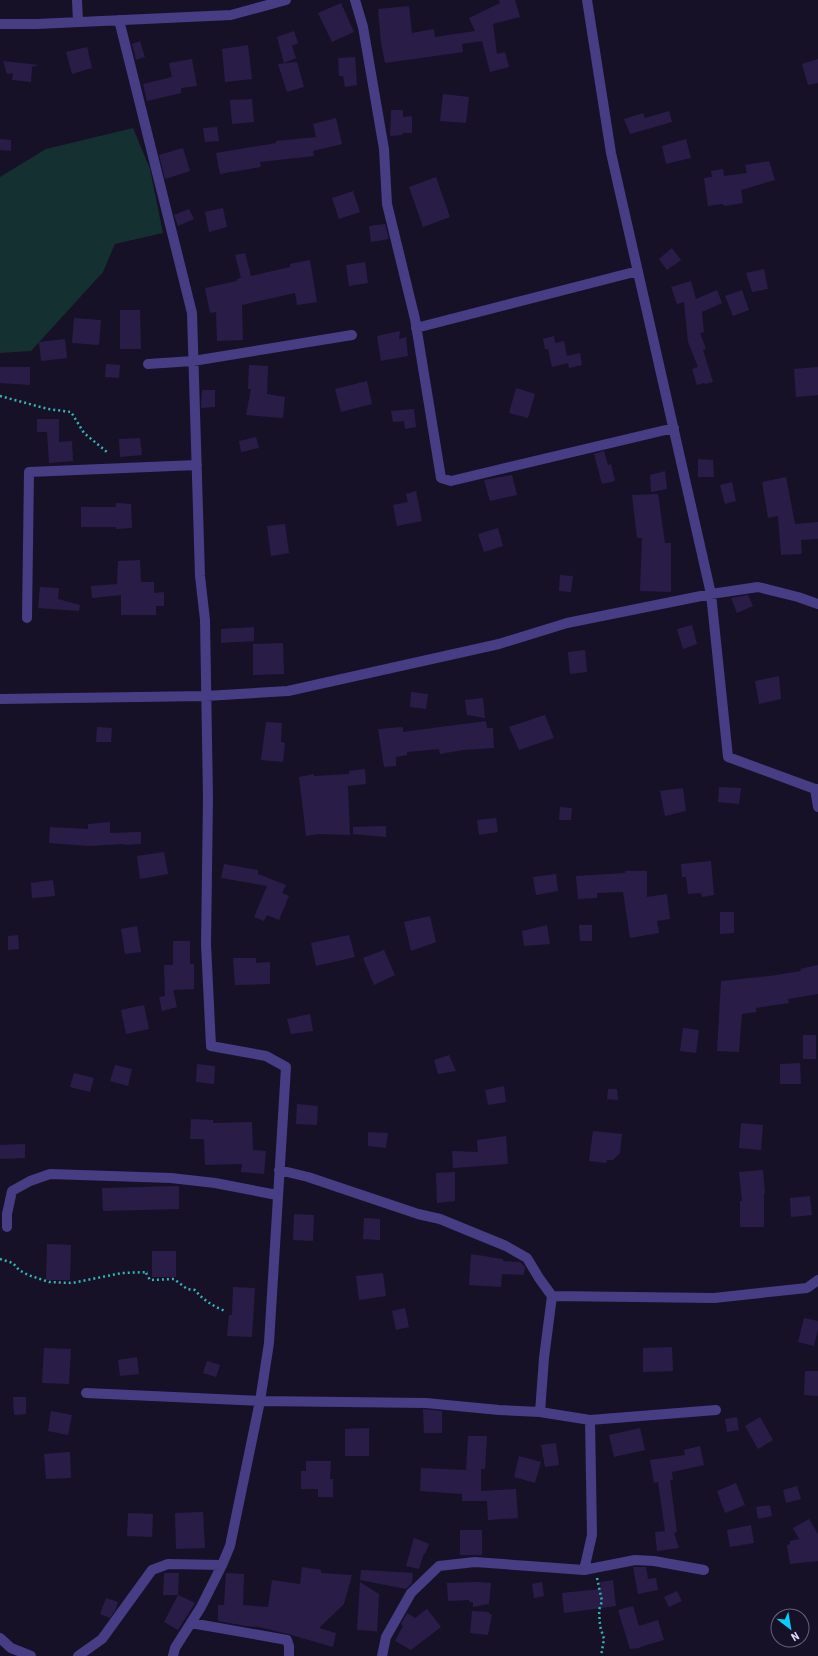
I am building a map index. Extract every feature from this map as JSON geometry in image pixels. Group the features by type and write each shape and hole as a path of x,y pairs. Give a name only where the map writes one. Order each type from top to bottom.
{"street":[{"path":"77,0 78,22"},
{"path":"0,24 230,15 261,3 286,0"},
{"path":"355,0 363,27 384,149 387,204 416,328 441,478 451,482 674,428"},
{"path":"587,0 610,153 711,594 728,757 816,789 818,808"},
{"path":"119,20 192,313 200,576 205,620 208,798 206,944 211,1046 266,1056 286,1068 269,1343 260,1401 230,1546 201,1608 175,1648 173,1656"},
{"path":"416,328 638,271"},
{"path":"148,364 193,361 352,336"},
{"path":"27,618 29,472 196,465"},
{"path":"0,699 206,696 288,691 499,644 567,623 711,594 758,587 798,597 818,604"},
{"path":"279,1170 308,1177 418,1214 440,1219 506,1246 528,1258 539,1278 552,1296 544,1358 540,1412"},
{"path":"7,1227 7,1214 12,1191 30,1180 50,1174 171,1178 214,1183 277,1195"},
{"path":"552,1296 714,1298 807,1288 818,1280"},
{"path":"86,1393 260,1401 426,1403 499,1410 540,1412 590,1420 716,1410"},
{"path":"584,1570 592,1535 590,1420"},
{"path":"382,1656 386,1637 411,1593 439,1566 475,1562 584,1570 635,1560 654,1561 704,1570"},
{"path":"78,1656 102,1639 152,1570 168,1564 222,1565"},
{"path":"191,1623 286,1640 289,1646 289,1656"},
{"path":"0,1638 11,1648 31,1656"}],"path":[{"path":"0,396 48,409 71,412 84,433 107,452"},
{"path":"0,1259 13,1263 19,1270 28,1275 49,1282 72,1283 122,1273 147,1272 150,1280 174,1279 187,1289 195,1290 200,1296 216,1307 225,1311"},
{"path":"596,1568 602,1601 599,1610 600,1626 604,1639 601,1656"}],"green space":[{"path":"133,128 150,169 163,233 115,244 103,272 31,351 0,353 0,177 46,149"}],"building":[{"path":"499,0 515,0 520,17 493,24 497,54 505,52 509,67 490,72 482,41 462,44 463,52 385,63 381,43 378,9 409,6 412,33 434,29 435,37 475,31 469,18 500,3"},
{"path":"341,3 354,32 332,42 318,13"},
{"path":"294,31 298,43 292,46 296,58 284,63 277,37"},
{"path":"140,41 145,57 136,60 132,44"},
{"path":"248,45 252,79 225,82 222,49"},
{"path":"87,47 92,68 72,74 66,52"},
{"path":"355,57 357,85 345,87 343,76 339,76 338,58"},
{"path":"192,59 197,86 181,88 181,93 147,101 143,84 172,77 169,63"},
{"path":"818,59 818,83 808,85 802,64"},
{"path":"3,61 39,65 32,67 31,82 12,80 13,73 7,74"},
{"path":"297,62 304,87 287,92 278,64"},
{"path":"443,94 469,97 466,123 440,121"},
{"path":"252,99 254,122 232,124 230,100"},
{"path":"391,110 403,110 403,117 412,116 412,133 403,133 402,135 390,136"},
{"path":"669,111 672,122 630,134 624,119 643,113 645,118"},
{"path":"336,118 342,144 313,151 314,156 260,162 261,167 220,174 216,153 276,143 276,141 316,137 313,124"},
{"path":"217,127 219,141 205,142 203,128"},
{"path":"0,139 11,140 11,151 0,150"},
{"path":"686,139 691,158 666,164 662,146"},
{"path":"183,148 190,171 165,179 159,155"},
{"path":"769,161 775,180 741,190 743,203 725,206 722,204 708,206 704,178 712,177 711,171 723,169 724,176 747,173 745,165"},
{"path":"436,177 450,217 423,227 409,187"},
{"path":"353,191 360,212 339,219 332,198"},
{"path":"223,208 227,227 209,232 205,212"},
{"path":"189,209 194,219 178,226 174,215"},
{"path":"385,224 389,239 371,242 369,226"},
{"path":"672,248 681,260 667,270 659,259"},
{"path":"245,253 251,276 290,267 290,264 310,260 317,302 297,305 295,293 242,305 243,340 217,341 216,312 210,313 205,288 237,281 237,279 241,278 235,255"},
{"path":"365,262 368,283 349,286 346,265"},
{"path":"764,269 768,289 752,292 746,273"},
{"path":"691,281 696,299 717,290 722,303 702,312 704,332 700,333 706,349 703,350 713,382 697,385 692,369 698,367 688,342 684,302 677,304 671,287"},
{"path":"742,290 749,310 733,316 725,296"},
{"path":"120,310 140,310 141,349 120,349"},
{"path":"74,318 101,320 99,345 72,343"},
{"path":"400,331 399,339 406,337 408,356 381,361 377,336"},
{"path":"554,336 555,343 564,341 567,356 580,353 582,365 569,368 568,363 552,367 548,349 545,349 543,339"},
{"path":"65,339 67,358 41,361 39,342"},
{"path":"106,364 120,365 119,378 105,377"},
{"path":"249,365 268,366 267,394 285,397 283,418 246,415 251,389 248,389"},
{"path":"0,367 30,367 30,385 0,383"},
{"path":"818,367 818,395 796,397 794,369"},
{"path":"367,381 372,404 341,412 335,389"},
{"path":"516,388 535,394 528,418 509,413"},
{"path":"202,390 215,390 215,407 201,408"},
{"path":"414,409 416,427 405,429 404,421 393,422 391,411"},
{"path":"37,419 59,419 59,442 72,441 73,461 49,463 47,432 37,432"},
{"path":"256,437 259,448 241,452 239,441"},
{"path":"140,438 142,455 120,457 119,439"},
{"path":"604,451 608,465 611,464 615,481 602,484 594,454"},
{"path":"698,459 713,460 714,477 698,477"},
{"path":"665,471 667,489 651,492 650,475"},
{"path":"512,475 517,495 490,501 484,480"},
{"path":"786,477 795,524 818,522 818,539 801,540 802,554 781,555 778,516 768,518 762,482"},
{"path":"732,482 736,501 725,504 720,485"},
{"path":"416,491 422,521 397,526 393,505 408,502 406,494"},
{"path":"658,494 665,543 671,543 671,592 640,591 642,538 637,538 632,495"},
{"path":"116,503 131,504 132,528 116,529 116,527 81,527 81,507 116,507"},
{"path":"285,524 289,553 271,556 267,526"},
{"path":"498,528 503,546 484,552 478,534"},
{"path":"140,560 141,582 154,582 154,593 164,592 164,606 156,606 156,615 121,615 121,595 92,598 91,586 117,584 118,561"},
{"path":"560,575 573,576 571,592 559,591"},
{"path":"40,587 59,588 58,599 80,605 79,611 38,608"},
{"path":"748,595 753,606 737,613 731,598"},
{"path":"692,625 697,644 683,649 677,629"},
{"path":"254,627 254,641 221,643 221,629"},
{"path":"283,643 284,674 253,675 253,644"},
{"path":"585,650 587,672 570,674 568,652"},
{"path":"779,676 781,699 759,704 755,681"},
{"path":"411,692 428,694 426,709 410,707"},
{"path":"483,698 485,718 467,715 465,700"},
{"path":"545,715 554,738 519,750 509,727"},
{"path":"486,721 487,728 493,728 494,748 463,750 440,754 439,749 407,752 407,755 396,757 396,766 384,767 378,729 403,727 403,732"},
{"path":"266,722 282,723 281,742 285,743 283,762 261,760"},
{"path":"97,727 112,728 111,742 96,742"},
{"path":"365,769 366,784 348,786 350,835 319,834 306,836 299,777 314,774 314,776 349,774 349,771"},
{"path":"719,787 741,788 739,804 718,802"},
{"path":"683,788 686,811 665,816 660,791"},
{"path":"560,807 572,808 571,820 559,820"},
{"path":"496,818 498,832 479,835 477,820"},
{"path":"110,822 110,833 141,832 141,844 89,846 49,843 50,827 88,829 88,824"},
{"path":"386,826 386,837 353,834 353,827"},
{"path":"164,852 168,874 140,879 137,856"},
{"path":"711,861 714,895 702,897 701,893 688,894 686,877 682,877 681,864"},
{"path":"224,864 258,870 258,874 286,885 282,893 289,896 279,920 267,915 264,921 254,917 267,886 221,878"},
{"path":"625,871 647,871 647,897 667,894 670,919 657,921 659,933 630,938 623,892 597,893 597,898 578,899 576,876 625,873"},
{"path":"556,874 558,891 536,895 533,877"},
{"path":"53,880 55,896 32,898 31,883"},
{"path":"720,912 734,912 734,933 720,934"},
{"path":"430,916 436,942 411,951 404,922"},
{"path":"547,925 550,944 524,946 522,931"},
{"path":"579,925 592,925 592,941 580,941"},
{"path":"137,926 141,952 125,954 121,929"},
{"path":"18,935 19,949 8,950 8,936"},
{"path":"349,935 355,957 316,966 311,943"},
{"path":"173,941 190,941 190,964 194,964 194,989 173,990 177,1007 162,1011 159,997 165,996 164,965 173,965"},
{"path":"384,950 395,975 374,985 363,958"},
{"path":"233,958 256,958 256,963 270,962 270,984 235,985"},
{"path":"818,965 818,994 788,999 789,1003 756,1008 756,1012 742,1014 739,1052 717,1051 721,981 801,971 800,969"},
{"path":"144,1005 149,1029 126,1034 121,1010"},
{"path":"310,1014 313,1031 291,1034 287,1019"},
{"path":"683,1028 699,1030 696,1053 680,1051"},
{"path":"803,1035 816,1035 816,1059 803,1059"},
{"path":"449,1055 456,1071 438,1074 434,1060"},
{"path":"800,1063 801,1084 780,1084 780,1064"},
{"path":"197,1064 215,1066 214,1084 196,1082"},
{"path":"115,1065 132,1069 128,1086 110,1081"},
{"path":"74,1073 94,1078 90,1092 70,1087"},
{"path":"504,1086 506,1102 488,1105 485,1090"},
{"path":"608,1089 617,1089 618,1100 607,1099"},
{"path":"297,1104 318,1106 317,1125 296,1124"},
{"path":"191,1119 213,1120 213,1123 252,1122 253,1150 266,1151 264,1174 241,1172 242,1164 205,1165 204,1139 190,1139"},
{"path":"741,1123 763,1125 761,1150 739,1148"},
{"path":"593,1131 622,1134 620,1153 613,1160 607,1160 606,1163 589,1161"},
{"path":"368,1132 388,1133 386,1148 368,1146"},
{"path":"506,1136 508,1164 453,1168 452,1151 478,1152 477,1140"},
{"path":"25,1144 25,1158 0,1159 0,1145"},
{"path":"763,1170 765,1193 764,1227 740,1227 740,1201 742,1201 739,1172"},
{"path":"455,1172 455,1201 437,1203 436,1173"},
{"path":"179,1186 179,1209 103,1211 102,1188"},
{"path":"810,1196 812,1215 791,1217 790,1198"},
{"path":"294,1214 314,1215 313,1241 293,1240"},
{"path":"364,1218 380,1219 380,1240 363,1239"},
{"path":"47,1244 71,1245 70,1280 46,1280"},
{"path":"152,1251 176,1251 176,1277 152,1277"},
{"path":"471,1254 503,1259 503,1261 520,1262 525,1267 524,1275 502,1274 501,1287 469,1285"},
{"path":"383,1273 386,1296 359,1300 356,1276"},
{"path":"233,1287 255,1288 252,1337 227,1336 229,1315 232,1315"},
{"path":"405,1308 409,1327 396,1330 392,1311"},
{"path":"804,1318 818,1321 818,1329 814,1346 798,1342"},
{"path":"672,1347 673,1371 643,1372 643,1348"},
{"path":"44,1348 71,1349 69,1384 42,1383"},
{"path":"137,1357 139,1374 120,1376 118,1360"},
{"path":"207,1361 220,1365 216,1377 203,1373"},
{"path":"805,1371 818,1371 818,1396 804,1395"},
{"path":"13,1397 26,1397 26,1414 14,1415"},
{"path":"423,1409 442,1411 442,1433 424,1433"},
{"path":"51,1411 72,1415 68,1435 48,1431"},
{"path":"737,1417 739,1430 727,1432 725,1419"},
{"path":"760,1417 773,1440 758,1449 745,1426"},
{"path":"369,1428 369,1456 345,1456 345,1429"},
{"path":"640,1428 645,1450 614,1457 609,1435"},
{"path":"468,1436 487,1436 485,1469 481,1469 481,1491 516,1489 518,1518 488,1520 487,1501 462,1501 462,1494 420,1491 421,1468 466,1470"},
{"path":"556,1443 559,1465 545,1467 541,1445"},
{"path":"700,1446 704,1465 672,1472 673,1480 670,1480 677,1532 674,1533 679,1548 657,1551 655,1532 665,1531 658,1482 654,1483 650,1460 685,1455 684,1450"},
{"path":"70,1452 71,1478 46,1479 44,1454"},
{"path":"519,1456 541,1462 535,1483 514,1477"},
{"path":"306,1461 331,1461 330,1479 333,1479 333,1497 318,1497 318,1489 301,1489 301,1471 306,1471"},
{"path":"736,1483 745,1505 725,1513 717,1491"},
{"path":"797,1486 801,1499 786,1503 783,1490"},
{"path":"770,1505 772,1516 758,1519 756,1507"},
{"path":"203,1512 205,1548 176,1549 175,1513"},
{"path":"128,1513 153,1514 152,1537 127,1536"},
{"path":"809,1519 818,1534 818,1561 790,1564 787,1545 790,1544 790,1541 799,1539 793,1528"},
{"path":"751,1525 754,1543 730,1547 727,1530"},
{"path":"460,1530 482,1530 482,1555 460,1555"},
{"path":"414,1538 429,1544 425,1554 424,1553 419,1569 406,1566"},
{"path":"302,1567 321,1570 321,1573 352,1575 344,1604 319,1628 336,1633 333,1647 259,1627 218,1621 218,1605 224,1605 226,1573 244,1574 243,1605 268,1607 272,1580 300,1584"},
{"path":"633,1567 646,1567 648,1579 656,1578 658,1590 638,1594"},
{"path":"361,1570 413,1573 412,1583 406,1589 360,1580"},
{"path":"164,1573 179,1573 178,1595 163,1595"},
{"path":"613,1580 616,1606 564,1613 562,1593 601,1589 600,1582"},
{"path":"360,1582 379,1594 377,1632 357,1630"},
{"path":"542,1582 544,1596 534,1598 532,1584"},
{"path":"447,1583 491,1583 489,1604 473,1607 473,1602 469,1602 469,1600 448,1601"},
{"path":"677,1591 682,1601 669,1607 664,1597"},
{"path":"178,1595 195,1603 178,1630 164,1622"},
{"path":"106,1598 118,1602 116,1609 110,1618 100,1614"},
{"path":"633,1606 639,1626 658,1620 664,1640 640,1648 630,1649 618,1610"},
{"path":"427,1609 441,1627 411,1650 395,1641 403,1626 401,1624 407,1613 415,1618"},
{"path":"472,1611 489,1612 489,1614 492,1614 488,1635 470,1633"}]}
